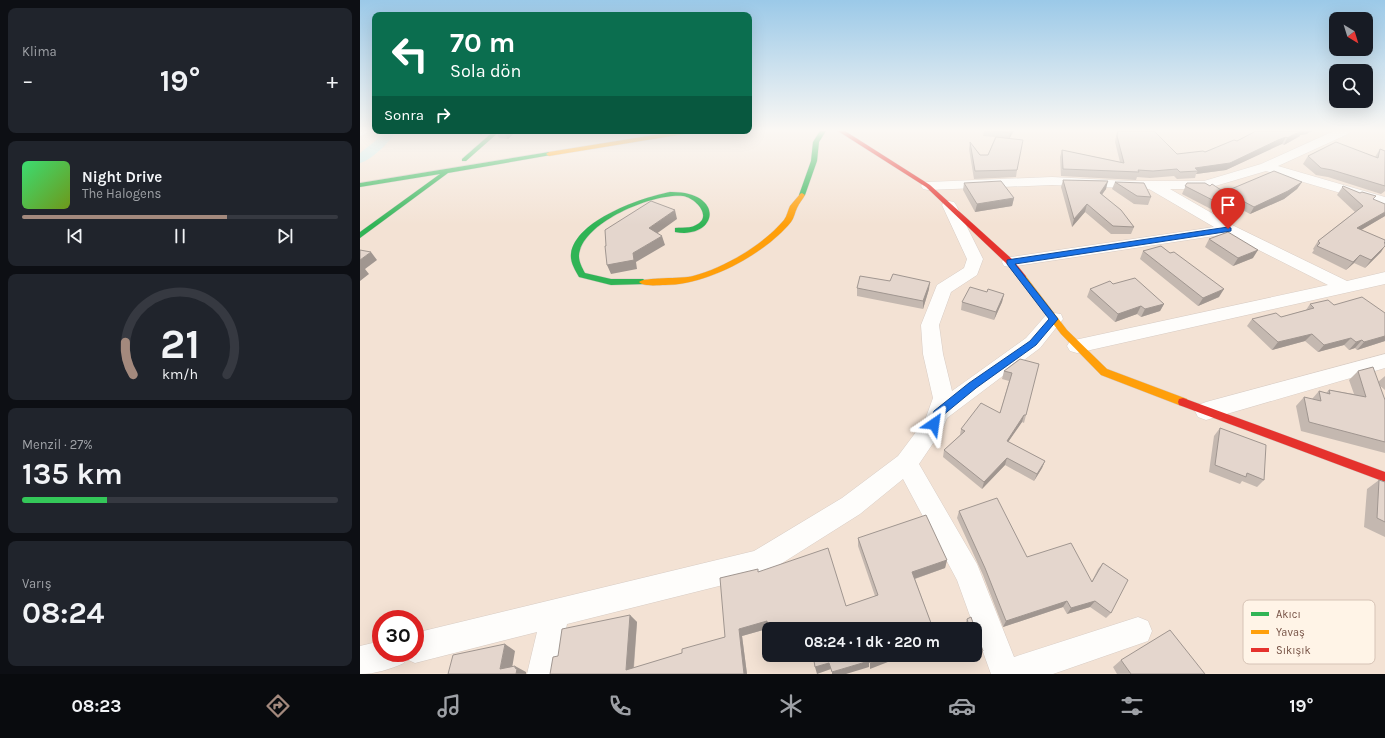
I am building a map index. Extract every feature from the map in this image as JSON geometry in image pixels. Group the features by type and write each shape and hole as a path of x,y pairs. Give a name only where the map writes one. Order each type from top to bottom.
{"street":[{"path":"360,179 451,162"},
{"path":"360,186 496,162"},
{"path":"678,230 700,227 705,221 707,212 704,204 696,196 679,194 658,198 614,213 588,231 580,242 576,249 575,259 577,266 582,275 610,282 650,283 694,279 734,263 768,240 788,220 794,206 801,196 813,162"},
{"path":"891,162 928,186 1010,262 1077,346 1104,372 1385,477"},
{"path":"928,186 1052,181 1152,185 1205,185 1266,167 1276,162"},
{"path":"1266,167 1385,202"},
{"path":"360,236 449,170"},
{"path":"1152,185 1228,229 1344,286"},
{"path":"424,646 760,563 851,506 906,463 934,424 943,398 933,354 930,325 943,289 971,272 975,258 949,205"},
{"path":"1010,262 1228,229"},
{"path":"1077,346 1385,278"},
{"path":"938,414 972,386 1033,343 1054,319"},
{"path":"1206,411 1385,361"},
{"path":"906,463 968,573 1008,674 1138,631"},
{"path":"542,674 555,613"},
{"path":"360,661 372,658"}],"shaded area":[{"path":"360,162 1385,162 1385,674 360,674"}],"building":[{"path":"974,162 1019,162 1017,170 975,171"},
{"path":"1063,162 1231,162 1195,168 1198,171 1180,172 1177,169 1153,171 1138,170 1139,172 1063,169"},
{"path":"1315,162 1385,162 1385,186 1332,170 1321,168"},
{"path":"1274,171 1302,182 1288,191 1254,207 1241,200 1233,204 1240,211 1238,213 1185,186 1187,183 1205,183 1210,186 1212,184 1224,192"},
{"path":"1063,180 1108,181 1100,193 1121,210 1134,227 1113,226 1087,204 1074,219"},
{"path":"1001,181 1014,198 977,204 964,183"},
{"path":"1115,182 1144,183 1151,197 1137,196"},
{"path":"1343,186 1360,193 1362,192 1376,196 1373,199 1385,204 1385,212 1357,228 1385,240 1385,246 1371,260 1360,255 1353,262 1317,246 1320,243 1318,241 1363,206 1342,187"},
{"path":"651,201 675,210 649,228 662,236 633,253 634,260 607,265 605,230"},
{"path":"1228,232 1258,250 1238,258 1209,239"},
{"path":"1161,246 1170,253 1174,252 1224,289 1203,298 1143,251"},
{"path":"360,250 371,252 360,260"},
{"path":"893,274 930,282 923,301 857,288 860,276 890,281"},
{"path":"1135,278 1164,304 1145,309 1141,306 1118,314 1090,289 1110,281 1113,284"},
{"path":"970,287 987,292 988,289 1004,294 996,312 962,302"},
{"path":"1362,297 1385,313 1385,336 1364,342 1362,340 1356,342 1351,338 1324,345 1312,334 1278,342 1252,319 1276,313 1281,317 1314,308 1310,304 1328,300 1334,305"},
{"path":"1020,359 1039,364 1026,415 1024,415 1007,441 1045,461 1037,474 1007,458 984,482 944,450 965,431 961,429 981,403 1000,413 1012,373 1004,371"},
{"path":"1373,367 1385,400 1385,442 1309,422 1304,397 1321,401 1319,391 1330,394 1329,390 1366,397 1358,371"},
{"path":"1220,428 1266,445 1264,480 1247,473 1246,477 1215,465"},
{"path":"1379,480 1385,482 1385,522 1377,518"},
{"path":"997,498 1027,557 1071,543 1092,582 1103,563 1128,580 1111,613 1095,601 1071,608 1067,601 1006,621 985,568 959,511"},
{"path":"926,515 947,560 912,572 931,622 762,622 739,629 744,674 550,674 553,657 558,656 562,629 630,615 626,670 682,653 682,649 725,637 720,578 758,569 758,572 828,548 846,606 878,595 858,538"},
{"path":"971,617 973,622 968,622 967,619"},
{"path":"1170,630 1205,674 1131,674 1121,660"},
{"path":"505,644 500,669 515,666 517,669 516,674 448,674 453,655"},
{"path":"814,662 866,662 832,672 829,663 815,667"}],"traffic: fast":[{"path":"360,185 497,162"},
{"path":"802,195 813,162"},
{"path":"360,236 445,173"},
{"path":"643,282 611,282 582,275 575,259 576,249 593,227 622,209 639,202 670,194 692,196 703,204 706,212 704,223 697,228 678,230"}],"traffic: slow":[{"path":"643,282 671,282 694,279 734,263 768,239 788,220 794,206 802,195"},
{"path":"1022,277 1064,332 1104,372 1183,402"}],"traffic: jam":[{"path":"891,162 928,186 1010,262 1022,277"},
{"path":"1183,402 1385,477"}],"route":[{"path":"934,424 938,414 972,386 1033,343 1054,319 1010,262 1228,229"}]}
